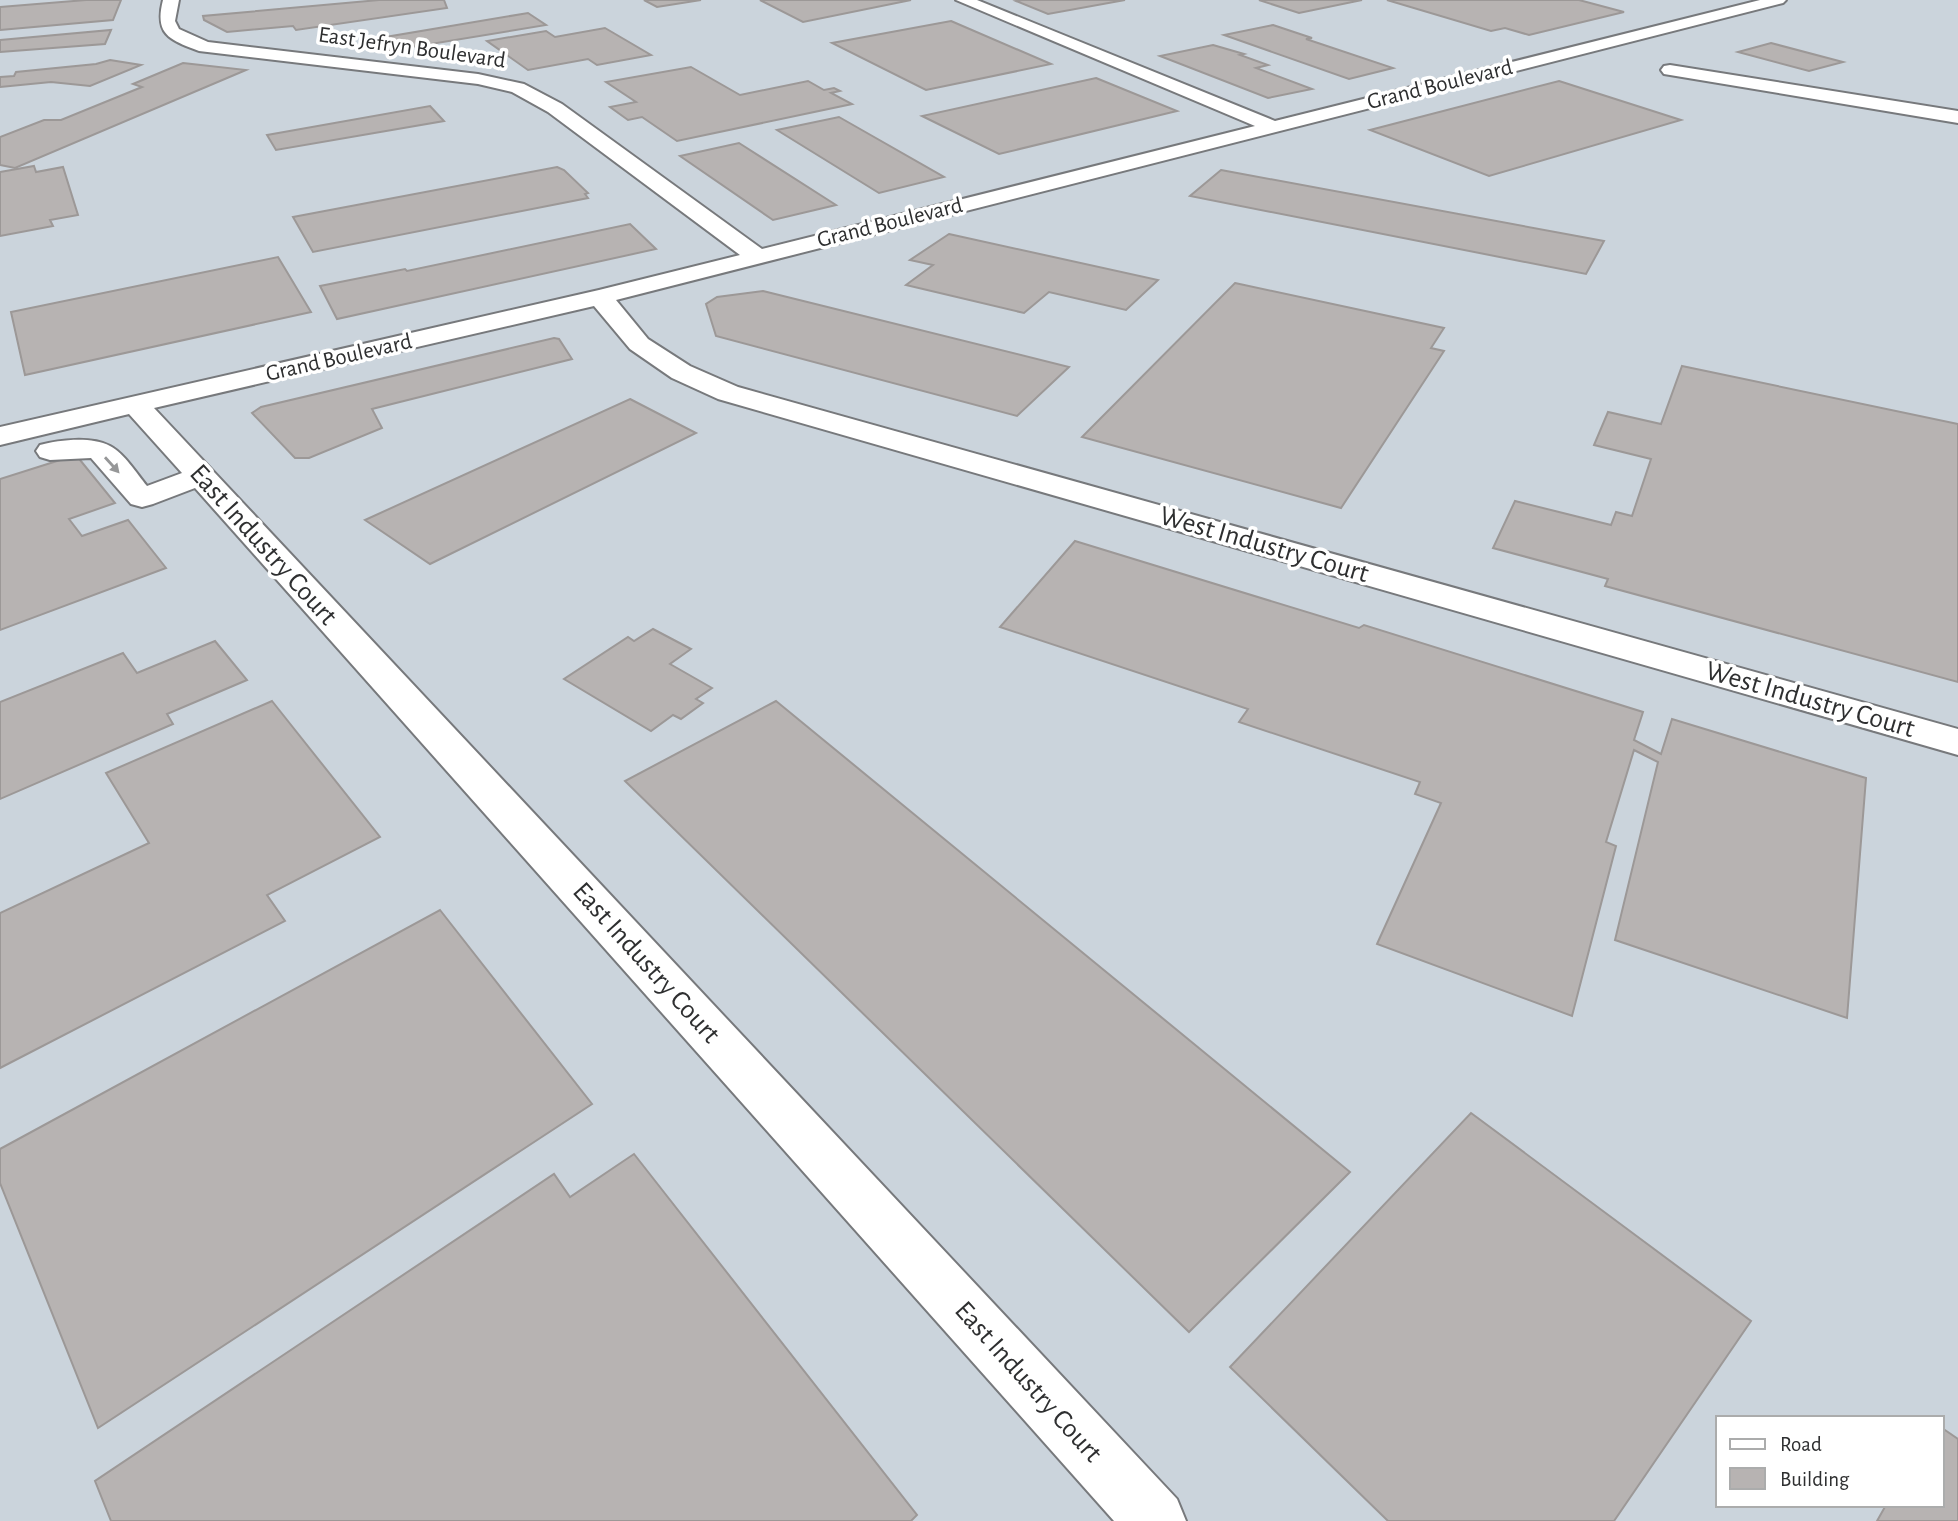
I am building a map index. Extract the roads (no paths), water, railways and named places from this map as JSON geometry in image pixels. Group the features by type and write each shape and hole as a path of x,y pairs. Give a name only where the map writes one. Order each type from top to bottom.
{"street":[{"name":"East Jefryn Boulevard","path":"171,0 165,19 168,29 181,38 205,47 470,78 518,88 555,108 756,256"},
{"path":"968,2 995,0"},
{"name":"Grand Boulevard","path":"0,436 136,405 436,347 600,297 756,256 1778,0"},
{"path":"968,2 1273,127"},
{"path":"1592,46 1622,56"},
{"path":"1664,69 1712,83 1838,101 1851,100 1958,117"},
{"name":"West Industry Court","path":"600,297 639,344 681,372 728,393 1958,742"},
{"name":"East Industry Court","path":"136,405 1156,1521"},
{"path":"50,450 90,449 101,452 142,498 201,476"}]}
